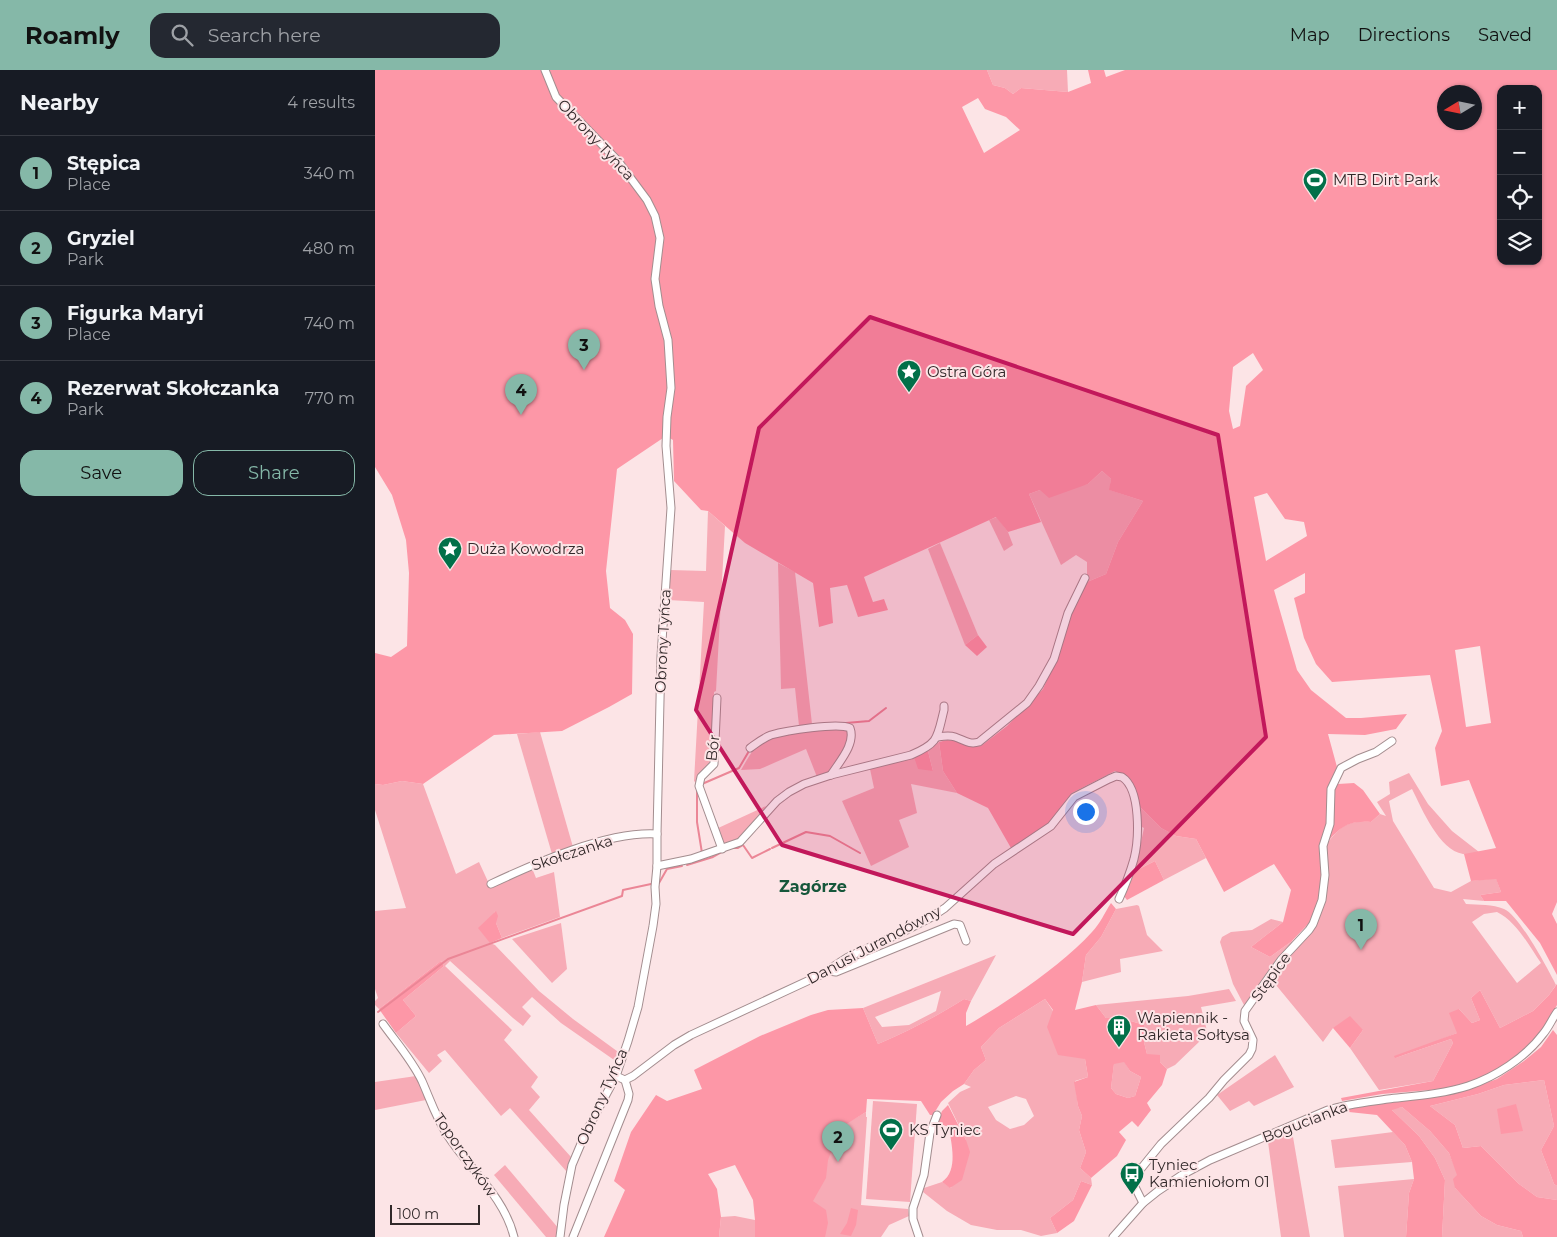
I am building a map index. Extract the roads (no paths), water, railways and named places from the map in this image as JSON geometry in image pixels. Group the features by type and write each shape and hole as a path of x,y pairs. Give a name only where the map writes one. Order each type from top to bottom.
{"street":[{"name":"Obrony Tyńca","path":"545,70 556,98 609,151 636,183 655,216 660,238 655,279 670,352 671,388 666,446 671,508 661,656 656,904 638,1007 615,1076 586,1132 572,1165 560,1237"},
{"path":"938,737 956,737 973,744 979,742 1027,703 1054,659 1068,613 1085,578"},
{"name":"Bór","path":"717,698 714,764 701,777 699,786 722,849"},
{"path":"657,866 691,859 740,842 758,824 764,814 777,800 804,784 831,774 911,755 929,746 938,737 944,706"},
{"path":"750,748 771,735 813,728 845,726 850,728 852,733 851,742 831,774"},
{"name":"Stępice","path":"1143,1203 1133,1183 1135,1176 1161,1144 1209,1098 1249,1055 1253,1040 1244,1021 1245,1011 1259,994 1281,960 1313,924 1321,900 1325,875 1323,846 1330,824 1331,789 1341,768 1376,752 1392,741"},
{"name":"Danusi Jurandówny","path":"625,1080 691,1035 829,971 848,957 930,918 945,908 993,864 1051,826 1074,797 1116,776 1122,777 1129,784 1137,812 1135,856 1119,899"},
{"name":"Skołczanka","path":"491,884 531,866 594,844 629,835 657,834"},
{"path":"829,971 836,972 954,924 960,925 966,942"},
{"name":"Bogucianka","path":"1113,1237 1143,1203 1157,1191 1189,1171 1217,1157 1344,1105 1444,1091 1467,1086 1492,1076 1512,1063 1541,1037 1557,1012"},
{"name":"Toporczyków","path":"383,1024 422,1081 437,1118 449,1138 503,1209 513,1237"},
{"path":"573,1237 628,1100 629,1094 625,1080 615,1076"},
{"path":"919,1237 913,1219 913,1208 924,1175 930,1133 937,1115"}],"waterway":[{"path":"846,723 869,721 886,708"},
{"path":"702,784 739,768 749,751"},
{"path":"697,791 697,822 702,853"},
{"path":"772,848 806,832 830,836 860,853"},
{"path":"733,848 743,845 752,858 770,849"},
{"path":"687,865 713,857 722,852"},
{"path":"659,883 667,869 682,866"},
{"path":"378,1012 448,959 622,896 623,890 651,884"}],"place":[{"name":"MTB Dirt Park","path":"1315,201"},
{"name":"Figurka Maryi","path":"584,370"},
{"name":"Ostra Góra","path":"909,393"},
{"name":"Rezerwat Skołczanka","path":"521,415"},
{"name":"Duża Kowodrza","path":"450,570"},
{"name":"Stępica","path":"1361,950"},
{"name":"Wapiennik - Rakieta Sołtysa","path":"1119,1048"},
{"name":"KS Tyniec","path":"891,1151"},
{"name":"Gryziel","path":"838,1162"},
{"name":"Tyniec Kamieniołom 01","path":"1132,1195"}],"district":[{"name":"Zagórze","path":"813,886"}]}
